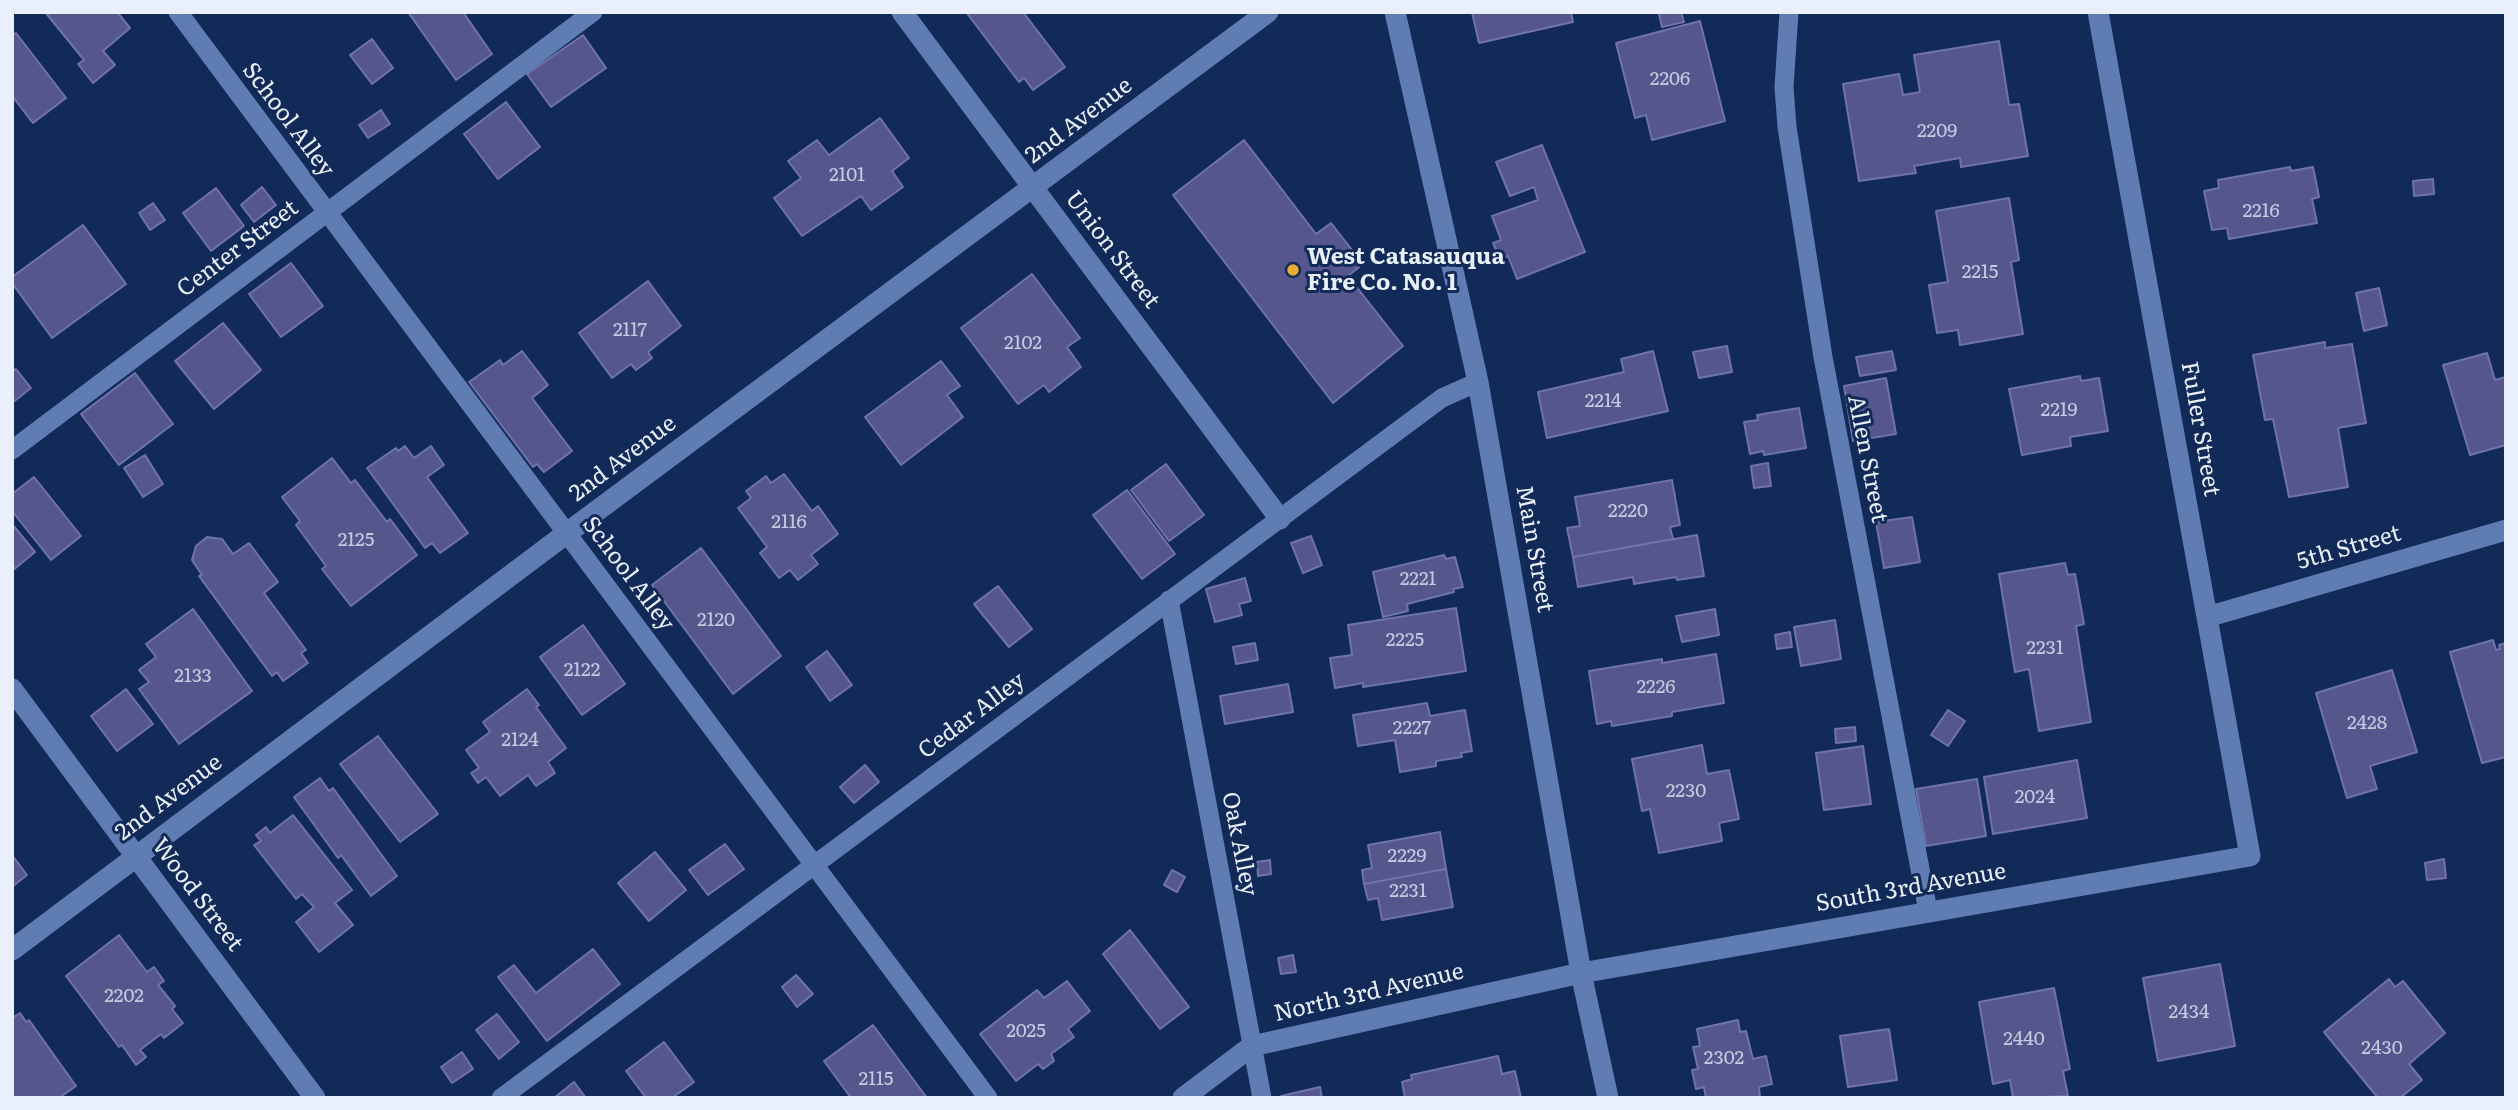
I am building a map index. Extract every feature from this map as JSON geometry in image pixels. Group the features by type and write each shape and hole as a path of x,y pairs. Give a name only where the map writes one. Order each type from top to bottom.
{"street":[{"name":"Union Street","path":"902,12 1280,519"},
{"name":"2nd Avenue","path":"12,950 1268,12"},
{"name":"Main Street","path":"1395,12 1478,382 1581,973 1608,1098"},
{"name":"Fuller Street","path":"2098,12 2250,856"},
{"name":"5th Street","path":"2207,617 2506,530"},
{"name":"Wood Street","path":"12,689 315,1098"},
{"name":"South 3rd Avenue","path":"1581,973 2250,856"},
{"name":"North 3rd Avenue","path":"1183,1098 1252,1046 1581,973"}],"lane":[{"name":"School Alley","path":"178,12 988,1098"},
{"name":"Center Street","path":"12,450 593,12"},
{"name":"Allen Street","path":"1789,12 1784,87 1787,127 1823,357 1928,911"},
{"name":"Cedar Alley","path":"501,1098 1442,398 1478,382"},
{"name":"Oak Alley","path":"1169,600 1262,1098"}],"building":[{"path":"45,12 117,12 130,28 103,51 115,65 93,83 78,64 84,60"},
{"path":"408,12 463,12 492,54 456,80"},
{"path":"966,12 1023,12 1065,67 1033,90 1024,78 1019,82"},
{"path":"1472,12 1571,12 1573,22 1479,43"},
{"path":"1681,12 1684,22 1662,27 1659,14"},
{"path":"1700,21 1725,121 1652,140 1646,115 1635,118 1616,43"},
{"path":"16,33 66,98 33,123 12,96 12,36"},
{"path":"583,35 606,68 551,107 527,74"},
{"path":"372,39 393,68 372,84 350,55"},
{"path":"1999,41 2009,105 2019,104 2028,156 1961,167 1960,158 1914,166 1916,173 1859,181 1843,84 1899,74 1903,95 1920,92 1914,55"},
{"path":"506,102 540,147 498,179 464,134"},
{"path":"381,110 390,124 368,138 359,125"},
{"path":"880,118 909,158 892,171 903,187 871,210 861,196 802,236 774,198 801,178 788,161 817,140 829,155"},
{"name":"West Catasauqua Fire Co. No. 1","path":"1244,140 1316,234 1331,223 1363,264 1348,276 1403,346 1333,403 1173,195"},
{"path":"1542,145 1585,252 1517,279 1508,256 1500,259 1493,243 1501,240 1492,216 1538,200 1534,187 1510,196 1496,162"},
{"path":"2290,167 2291,171 2313,167 2319,197 2312,199 2317,223 2229,239 2227,228 2212,230 2204,191 2219,188 2218,180"},
{"path":"2433,179 2434,194 2414,196 2413,181"},
{"path":"262,187 276,205 254,222 241,205"},
{"path":"216,188 244,226 211,251 183,213"},
{"path":"2009,198 2019,260 2011,262 2023,334 1960,345 1958,330 1937,333 1929,285 1948,282 1936,211"},
{"path":"153,203 165,220 150,230 139,213"},
{"path":"83,225 126,284 52,338 12,283 12,277"},
{"path":"291,263 323,306 281,337 249,294"},
{"path":"1032,274 1080,338 1067,347 1081,367 1049,392 1044,385 1018,404 961,328"},
{"path":"648,281 681,326 648,352 652,358 636,370 631,364 612,378 579,333"},
{"path":"2379,288 2387,325 2364,331 2356,293"},
{"path":"223,323 261,370 214,409 175,361"},
{"path":"2325,342 2325,348 2352,344 2366,423 2338,428 2348,487 2289,497 2273,419 2265,420 2253,355"},
{"path":"1727,346 1732,372 1699,378 1693,352"},
{"path":"522,351 548,385 532,398 572,451 544,472 537,464 533,467 469,382 500,360 503,365"},
{"path":"1653,351 1668,411 1547,438 1538,392 1624,372 1621,359"},
{"path":"1892,351 1896,370 1860,376 1856,357"},
{"path":"2487,353 2495,380 2506,377 2506,445 2470,455 2443,365"},
{"path":"941,361 960,386 947,395 963,417 901,465 865,417"},
{"path":"16,369 31,388 12,403 12,372"},
{"path":"135,373 173,424 119,465 81,414"},
{"path":"2080,376 2081,381 2099,378 2108,431 2070,437 2071,446 2022,455 2009,389"},
{"path":"1886,378 1896,434 1853,441 1844,386"},
{"path":"1799,408 1806,448 1764,455 1763,451 1750,454 1744,422 1758,420 1757,415"},
{"path":"405,446 414,458 431,446 444,465 427,477 468,533 440,553 432,543 425,548 367,468 396,448 398,451"},
{"path":"145,455 163,484 143,497 124,468"},
{"path":"332,458 351,483 355,480 387,522 390,519 417,555 351,606 322,569 326,566 296,525 300,521 282,497"},
{"path":"1768,463 1771,486 1754,488 1751,466"},
{"path":"1166,464 1204,515 1169,541 1131,490"},
{"path":"784,474 812,511 818,506 838,534 811,555 818,564 798,580 790,570 779,578 760,553 767,547 738,508 751,498 746,491 766,476 771,483"},
{"path":"34,477 81,536 51,560 12,511 12,494"},
{"path":"1672,480 1680,525 1670,527 1673,539 1573,557 1567,528 1580,526 1575,497"},
{"path":"1127,490 1175,554 1142,579 1093,515"},
{"path":"1912,517 1920,562 1884,568 1876,522"},
{"path":"12,524 35,552 12,571"},
{"path":"1697,535 1704,576 1677,580 1676,577 1634,584 1633,577 1578,587 1573,557"},
{"path":"1311,536 1322,565 1303,573 1291,543"},
{"path":"207,537 222,539 233,554 249,543 278,582 264,593 306,650 301,653 308,663 283,681 277,672 272,676 199,576 202,575 192,560 196,546"},
{"path":"701,548 781,656 733,694 652,585"},
{"path":"1444,555 1446,559 1455,557 1463,587 1453,589 1454,592 1407,604 1408,611 1383,617 1373,572"},
{"path":"2065,563 2068,575 2075,574 2084,624 2076,626 2091,722 2039,731 2029,669 2015,672 1999,574"},
{"path":"1245,578 1251,601 1239,604 1242,615 1215,622 1206,589"},
{"path":"998,586 1032,629 1009,647 974,604"},
{"path":"1456,608 1466,671 1363,687 1363,683 1335,688 1330,658 1352,655 1348,625"},
{"path":"193,609 252,691 179,744 139,689 149,682 139,670 156,657 146,644"},
{"path":"1715,609 1719,635 1682,642 1676,616"},
{"path":"1835,620 1841,659 1801,666 1794,627"},
{"path":"583,625 625,684 582,715 540,657"},
{"path":"1790,632 1792,647 1777,649 1775,635"},
{"path":"2493,640 2496,650 2500,649 2499,645 2506,643 2506,757 2482,763 2450,652"},
{"path":"1255,643 1258,660 1236,664 1233,647"},
{"path":"827,651 852,685 830,701 806,667"},
{"path":"1716,654 1724,703 1672,712 1672,716 1612,726 1611,721 1597,724 1589,671 1662,659 1662,663"},
{"path":"2392,670 2417,752 2370,766 2377,789 2347,798 2316,693"},
{"path":"1288,684 1293,712 1225,724 1220,696"},
{"path":"126,689 153,724 117,751 91,716"},
{"path":"527,689 539,705 536,707 566,748 548,762 555,773 536,786 528,775 500,796 486,777 478,783 471,773 479,768 466,750 490,732 483,722"},
{"path":"1427,703 1430,716 1465,710 1472,751 1461,753 1462,757 1436,761 1436,766 1400,772 1395,740 1358,746 1353,715"},
{"path":"1948,710 1965,721 1948,746 1931,735"},
{"path":"1855,727 1856,741 1836,743 1835,729"},
{"path":"378,736 438,814 400,842 340,764"},
{"path":"1702,745 1707,774 1729,770 1739,819 1719,823 1722,841 1659,853 1650,809 1642,811 1632,759"},
{"path":"1863,746 1871,804 1824,810 1816,753"},
{"path":"2077,760 2087,818 1993,834 1984,777"},
{"path":"865,765 879,782 854,803 840,787"},
{"path":"320,778 329,791 333,788 397,876 371,896 341,855 338,858 294,797"},
{"path":"1977,779 1986,836 1926,846 1916,789"},
{"path":"293,815 352,890 335,903 353,925 319,952 296,922 314,907 302,894 296,899 254,845 261,841 256,835 266,827 270,833"},
{"path":"1440,832 1446,869 1364,884 1362,870 1372,868 1368,845"},
{"path":"725,844 744,869 708,895 689,870"},
{"path":"655,852 686,890 649,921 618,883"},
{"path":"12,855 27,875 12,887"},
{"path":"2444,859 2446,878 2427,880 2425,863"},
{"path":"1270,860 1271,874 1258,876 1257,862"},
{"path":"1446,869 1453,907 1382,920 1378,898 1368,900 1364,884"},
{"path":"1172,870 1185,877 1177,892 1164,885"},
{"path":"1130,930 1189,1007 1160,1029 1103,954"},
{"path":"119,935 147,972 154,967 164,981 158,985 175,1006 172,1009 183,1023 164,1038 161,1034 140,1050 146,1057 136,1065 122,1045 119,1047 66,976"},
{"path":"593,949 620,984 547,1041 498,977 514,965 536,993"},
{"path":"1293,955 1296,972 1281,974 1278,958"},
{"path":"2220,964 2235,1046 2158,1061 2143,978"},
{"path":"796,975 813,994 797,1007 782,987"},
{"path":"2389,979 2395,987 2403,981 2445,1033 2409,1064 2422,1080 2400,1098 2378,1098 2324,1032"},
{"path":"1067,981 1090,1011 1068,1029 1074,1037 1051,1054 1054,1061 1043,1069 1038,1064 1016,1081 980,1034 1037,990 1044,998"},
{"path":"2054,988 2070,1069 2063,1071 2068,1096 2013,1098 2010,1080 1993,1084 1979,1002"},
{"path":"20,1013 26,1022 29,1020 76,1086 59,1098 12,1098 12,1018"},
{"path":"497,1014 519,1042 499,1059 476,1030"},
{"path":"1738,1020 1740,1032 1746,1031 1753,1059 1766,1056 1772,1084 1759,1087 1760,1098 1706,1098 1704,1087 1696,1089 1692,1070 1698,1069 1693,1047 1700,1046 1697,1029"},
{"path":"873,1025 927,1098 851,1098 824,1061"},
{"path":"1889,1029 1897,1080 1848,1087 1840,1036"},
{"path":"664,1042 694,1082 672,1098 646,1098 626,1071"},
{"path":"462,1052 473,1069 452,1083 441,1067"},
{"path":"1498,1056 1502,1074 1515,1071 1521,1098 1405,1098 1402,1082 1412,1079 1411,1075"},
{"path":"574,1082 586,1098 554,1098"},
{"path":"1320,1087 1322,1098 1281,1098 1281,1096"}],"place":[{"name":"West Catasauqua Fire Co. No. 1","path":"1293,270"}]}
